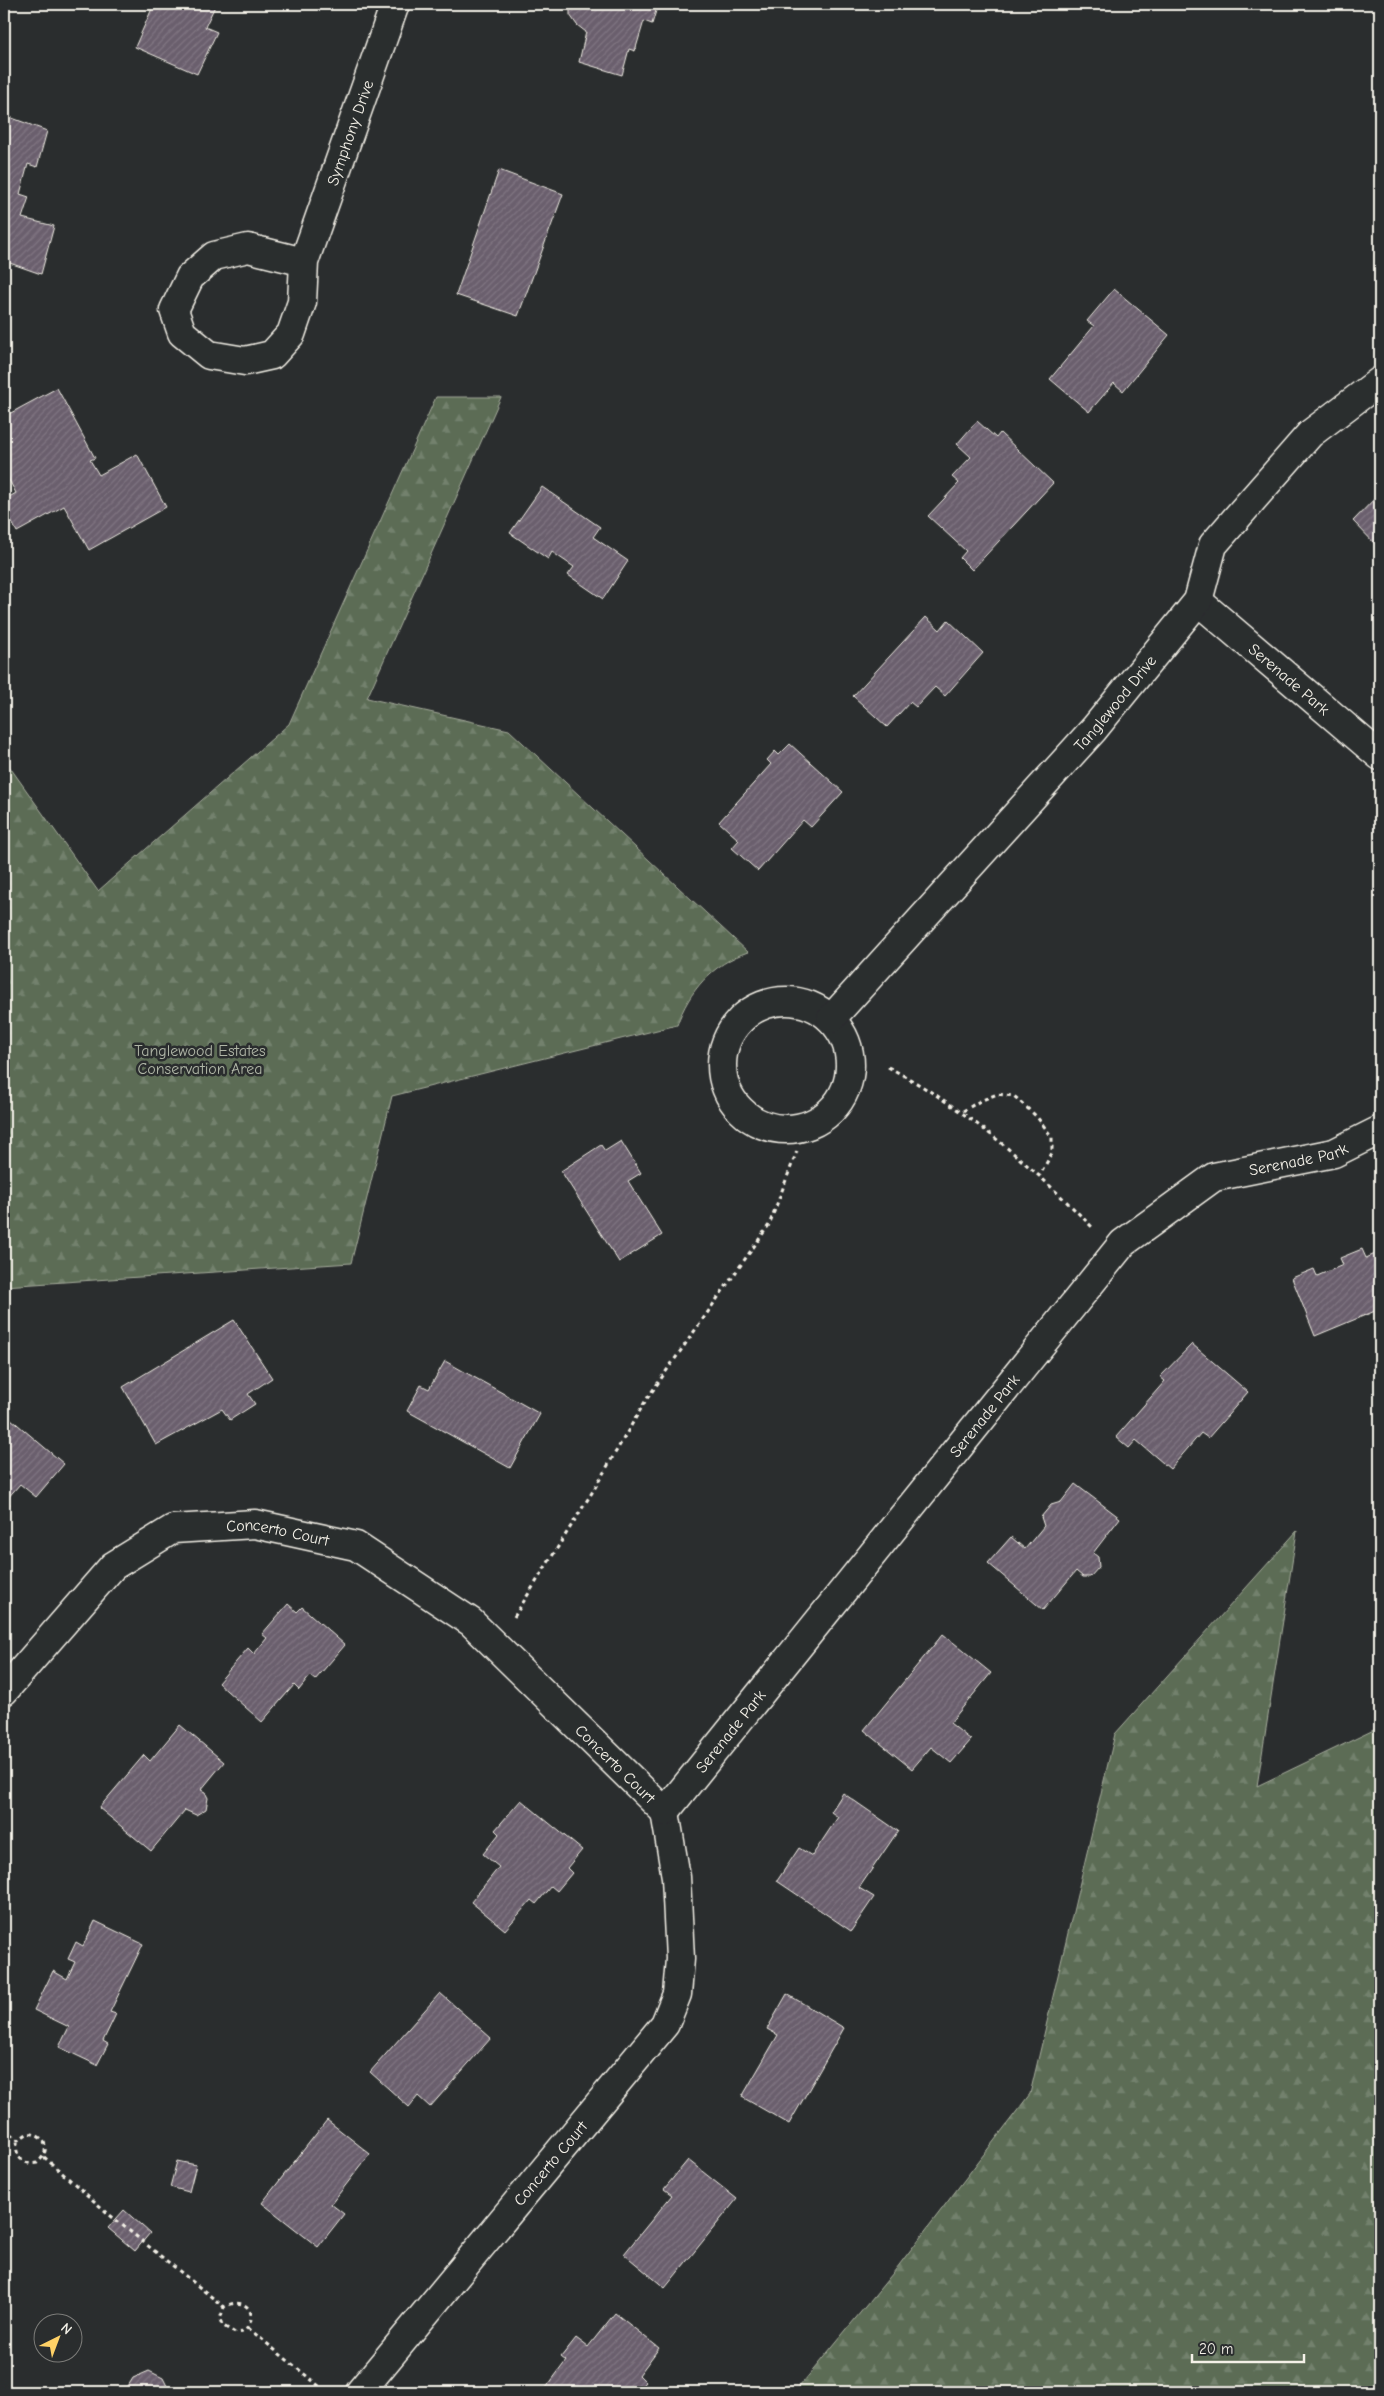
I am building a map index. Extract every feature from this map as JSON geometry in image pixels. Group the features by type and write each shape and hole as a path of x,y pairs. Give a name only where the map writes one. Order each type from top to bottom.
{"street":[{"name":"Symphony Drive","path":"304,262 248,248 214,256 190,277 174,310 182,333 209,354 245,361 272,355 291,334 302,302 304,262 395,4"},
{"name":"Tanglewood Drive","path":"831,1019 1094,729 1198,602 1213,545 1310,434 1380,381"},
{"name":"Serenade Park","path":"1198,602 1380,756"},
{"path":"789,1001 804,1003 819,1010 831,1019 845,1042 849,1055 850,1074 844,1094 832,1110 816,1122 791,1128 778,1128 758,1123 742,1112 730,1096 723,1079 722,1062 725,1044 733,1028 745,1015 758,1007 773,1002 789,1001"},
{"name":"Serenade Park","path":"665,1812 1123,1243 1214,1177 1334,1152 1380,1130"},
{"name":"Concerto Court","path":"4,1691 114,1566 173,1530 254,1524 356,1546 471,1622 665,1812 676,1877 680,1959 677,1994 665,2024 360,2392"}],"path":[{"path":"888,1067 926,1087 963,1112 1040,1174 1098,1233"},
{"path":"963,1112 980,1101 997,1094 1014,1096 1037,1117 1052,1136 1052,1153 1040,1174"},
{"path":"511,1622 593,1491 646,1400 769,1225 797,1151"},
{"path":"4,2129 18,2140"},
{"path":"28,2133 36,2134 45,2142 47,2149 44,2158 37,2163 25,2163 19,2158 16,2151 18,2140 28,2133"},
{"path":"44,2158 111,2216 224,2306"},
{"path":"232,2302 239,2302 249,2308 252,2324 244,2332 235,2333 222,2325 220,2319 224,2306 232,2302"},
{"path":"248,2328 325,2391"}],"green space":[{"name":"Tanglewood Estates Conservation Area","path":"436,397 501,397 367,698 509,730 748,952 723,964 704,980 688,1001 677,1025 392,1096 351,1263 4,1286 4,759 98,891 289,724"},
{"path":"1297,1531 1257,1786 1380,1727 1380,2392 795,2392 893,2273 1030,2094 1115,1734"}],"building":[{"path":"154,4 216,4 205,27 217,32 197,74 135,47"},
{"path":"570,4 658,4 652,24 644,21 635,51 629,49 622,75 579,62 586,32 577,25 570,15"},
{"path":"4,115 47,131 37,167 28,164 20,194 29,197 22,218 54,226 41,274 4,261"},
{"path":"499,170 563,194 518,316 456,295"},
{"path":"1114,289 1169,335 1123,391 1114,383 1089,412 1050,379 1094,326 1087,321"},
{"path":"57,388 95,458 90,460 99,475 137,454 166,507 89,550 64,506 17,532 4,507 4,500 16,493 4,471 4,423 9,421 7,415"},
{"path":"977,421 996,438 1000,433 1053,483 972,570 960,558 966,551 928,516 959,483 952,477 971,457 957,444"},
{"path":"542,487 600,527 593,537 628,561 603,599 568,575 574,567 552,552 548,559 510,533"},
{"path":"1380,493 1380,549 1353,521"},
{"path":"926,617 940,630 948,620 983,653 945,696 935,687 916,707 910,702 887,727 853,696"},
{"path":"790,744 843,792 811,827 803,820 758,871 732,848 739,840 719,822 771,764 767,760 775,751 779,755"},
{"path":"621,1141 641,1173 628,1181 662,1235 619,1262 561,1171 601,1145 605,1151"},
{"path":"1362,1249 1366,1258 1380,1252 1380,1309 1315,1336 1292,1278 1314,1269 1317,1276 1343,1265 1340,1258"},
{"path":"234,1320 272,1378 248,1394 255,1404 230,1420 222,1409 156,1445 123,1387"},
{"path":"1192,1344 1248,1392 1208,1438 1201,1433 1170,1469 1136,1440 1129,1448 1116,1437 1165,1381 1160,1377"},
{"path":"445,1361 540,1414 510,1468 407,1411 421,1385 429,1389"},
{"path":"4,1413 64,1464 36,1497 20,1484 6,1500 10,1504 4,1511"},
{"path":"1075,1484 1120,1518 1093,1553 1098,1557 1099,1567 1090,1577 1083,1577 1076,1571 1043,1610 988,1563 1011,1537 1025,1549 1044,1526 1041,1517 1051,1505 1061,1502"},
{"path":"288,1604 297,1612 302,1607 345,1645 315,1680 310,1676 299,1690 294,1685 262,1722 218,1683 248,1648 254,1654 267,1638 262,1634"},
{"path":"943,1634 991,1673 950,1723 971,1740 951,1763 931,1747 912,1769 864,1730"},
{"path":"180,1725 224,1762 201,1790 205,1792 208,1798 206,1809 196,1815 185,1810 151,1851 99,1808 144,1755 150,1761"},
{"path":"843,1793 898,1831 859,1888 874,1897 851,1931 777,1881 799,1848 812,1856 838,1817 831,1812"},
{"path":"521,1800 582,1850 567,1868 572,1873 557,1891 551,1886 536,1904 531,1900 505,1930 471,1902 499,1867 483,1854 499,1834 495,1830"},
{"path":"95,1921 143,1944 110,2012 116,2014 103,2041 108,2044 97,2065 59,2047 69,2027 34,2010 53,1971 67,1979 75,1962 68,1959 76,1942 83,1946"},
{"path":"440,1993 491,2038 430,2107 418,2096 409,2107 370,2072"},
{"path":"787,1994 844,2028 789,2124 742,2097 778,2035 767,2029"},
{"path":"327,2120 370,2154 331,2204 344,2214 318,2247 262,2203"},
{"path":"688,2160 737,2199 665,2288 624,2254 672,2195 664,2189"},
{"path":"177,2161 196,2165 189,2192 170,2187"},
{"path":"124,2210 150,2233 135,2251 108,2228"},
{"path":"615,2313 659,2348 639,2375 646,2382 637,2392 624,2390 622,2392 543,2392 566,2361 561,2357 576,2338 588,2347"},
{"path":"149,2371 163,2378 170,2392 109,2392 118,2389 125,2391 133,2378"}]}
